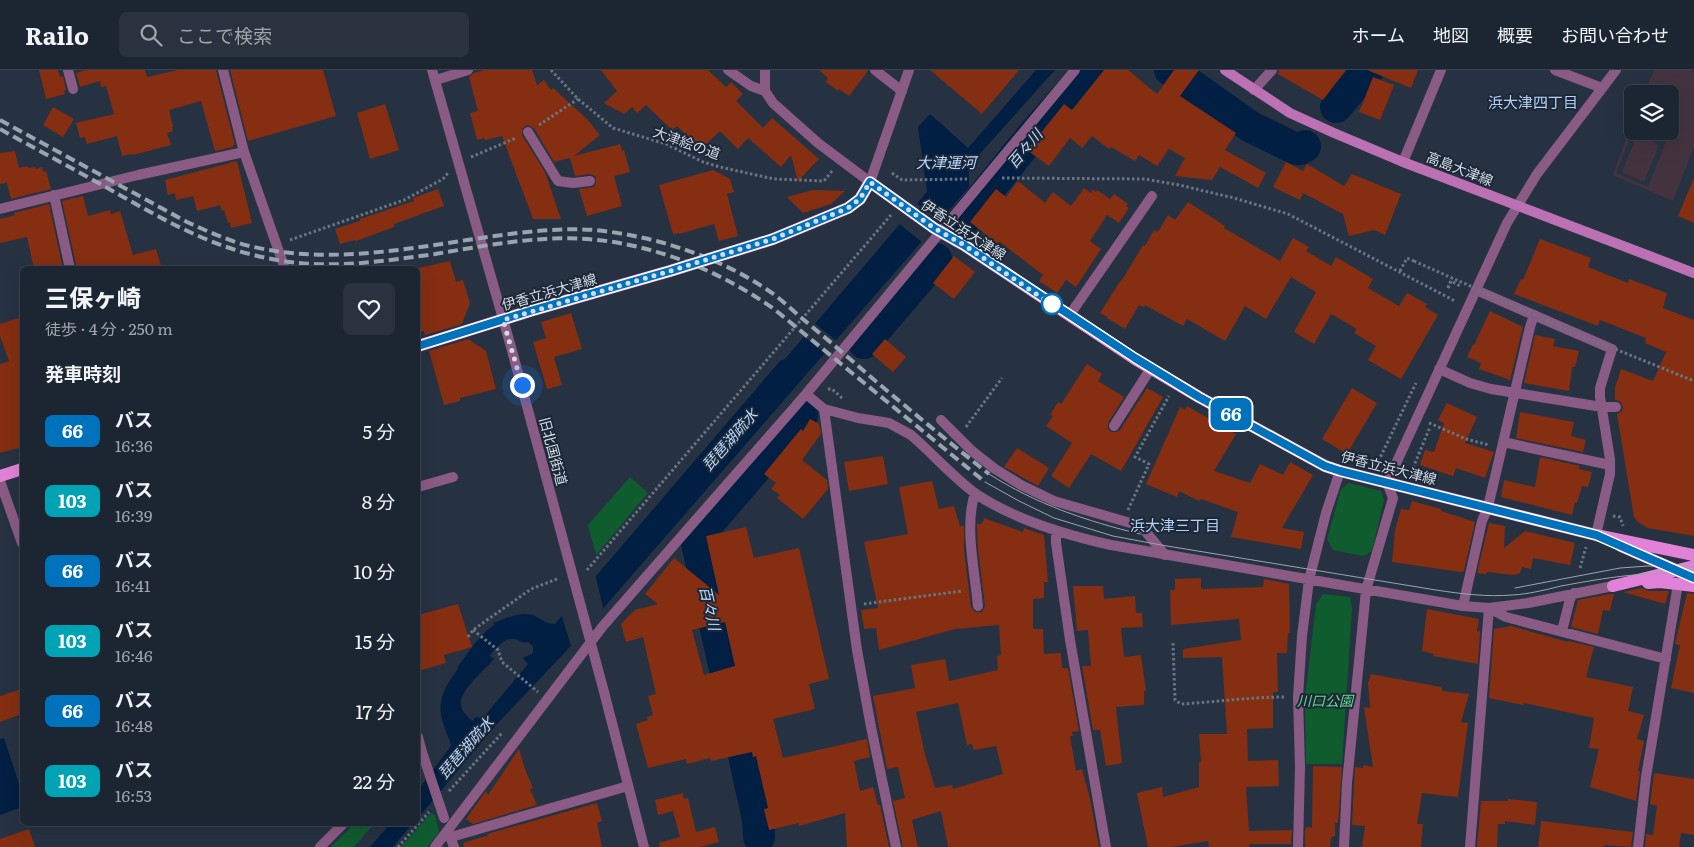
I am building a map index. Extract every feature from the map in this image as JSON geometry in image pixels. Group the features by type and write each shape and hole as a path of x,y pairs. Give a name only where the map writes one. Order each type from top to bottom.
{"main road":[{"name":"高島大津線","path":"1225,70 1290,113 1403,162 1694,273"},
{"name":"伊香立浜大津線","path":"420,345 773,239 848,208 860,199 870,182 937,230 964,245 1069,316 1151,368 1325,466 1488,507 1592,540 1694,578"},
{"path":"0,476 20,470"},
{"name":"伊香立浜大津線","path":"1592,540 1694,555"},
{"path":"1613,586 1694,566"},
{"path":"1613,586 1660,582 1694,586"}],"street":[{"path":"68,70 73,89"},
{"path":"222,70 244,152 284,266"},
{"path":"434,75 468,70"},
{"path":"728,70 751,86 765,91"},
{"path":"765,70 765,91 773,103 818,143 870,182 909,70"},
{"path":"876,70 902,91"},
{"path":"451,838 591,642 806,394 937,230 1075,70"},
{"path":"1254,90 1272,70"},
{"path":"1403,162 1441,70"},
{"path":"1555,70 1602,88"},
{"path":"1344,847 1347,783 1366,590 1393,498 1387,483 1507,222 1537,174 1616,70"},
{"name":"旧北国街道","path":"434,75 591,642"},
{"path":"528,132 558,181 573,183 590,181"},
{"path":"0,209 138,175 244,152"},
{"path":"54,195 69,266"},
{"path":"1069,316 1152,196"},
{"path":"1476,290 1612,349 1600,388 1610,474 1592,540"},
{"path":"1463,606 1482,521 1488,507 1534,315"},
{"path":"1114,426 1151,368"},
{"path":"1439,369 1470,383 1514,394 1602,407 1616,407"},
{"path":"806,394 824,409 858,418 889,423 901,428 975,493 992,503 1056,531 1111,545 1463,606 1489,608 1528,603 1613,586"},
{"path":"824,409 870,727 896,847"},
{"path":"941,420 994,468 1021,485 1054,500 1141,526 1165,555"},
{"path":"1502,446 1610,465"},
{"path":"1298,847 1300,767 1298,697 1302,636 1309,580 1326,513 1340,471"},
{"path":"420,486 453,477"},
{"path":"0,481 20,537"},
{"path":"975,493 969,521 978,606"},
{"path":"1056,531 1056,543 1070,640 1106,847"},
{"path":"1638,847 1646,777 1678,584"},
{"path":"1562,631 1570,598 1574,593"},
{"path":"1489,608 1506,617 1666,659"},
{"path":"1470,847 1489,608"},
{"path":"591,642 644,847"},
{"path":"420,750 451,838"},
{"path":"435,847 451,838 628,786"},
{"path":"320,847 341,826"}],"path":[{"name":"大津絵の道","path":"551,70 578,99 613,128 666,144 703,162 774,179 824,181 833,170"},
{"path":"278,245 404,200 442,179 459,160 476,156 528,132 578,99"},
{"path":"892,173 902,180 973,179"},
{"path":"1006,178 1094,177 1145,179 1216,193 1288,214 1455,300 1451,309"},
{"path":"586,570 891,215"},
{"path":"1400,272 1407,258 1578,334 1694,381"},
{"path":"1452,278 1448,288 1451,281 1460,286"},
{"path":"959,438 1002,378"},
{"path":"1370,466 1379,460 1417,380"},
{"path":"1123,521 1149,464 1135,457 1176,383"},
{"path":"822,388 832,389 844,399"},
{"path":"1417,418 1466,439 1502,446"},
{"path":"1580,568 1592,540"},
{"path":"468,637 473,630 531,589 557,579"},
{"path":"851,606 976,590"},
{"path":"473,630 498,650 502,662 539,693"},
{"path":"1173,643 1175,700 1180,704 1224,702 1247,698 1298,697"},
{"path":"445,795 505,729"},
{"path":"420,822 431,809"},
{"path":"398,847 416,826"}],"shaded area":[{"path":"1654,70 1690,70 1694,73 1694,146 1673,201 1613,175 1626,140 1629,140 1616,173 1648,187 1666,140 1679,140 1679,85 1648,85"},
{"path":"1635,140 1652,140 1659,145 1644,182 1622,172"}],"green space":[{"path":"630,477 648,493 596,555 588,525"},
{"path":"1349,483 1381,491 1384,500 1372,551 1363,556 1333,550 1327,539 1341,489"},
{"name":"川口公園","path":"1323,594 1350,597 1352,608 1342,764 1306,764 1305,698 1316,605"},
{"path":"431,813 435,815 439,832 427,847 401,847 420,826"},
{"path":"352,826 372,826 354,847 331,847"}],"water":[{"name":"大津運河","path":"1036,70 1055,70 969,166 969,187 568,649 497,724 420,816 420,787 451,746 443,723 441,709 445,689 456,671 477,647 494,659 466,690 461,701 462,710 472,721 476,717 482,719 528,664 523,658 533,653 533,646 525,639 519,636 509,636 493,623 513,616 528,614 555,624 780,361 785,359 927,192 918,127 930,114 968,148"},
{"path":"4,738 20,787 20,808 0,815 0,739"},
{"path":"388,826 410,826 393,847 370,847"}],"pier":[{"path":"915,202 940,221 922,242 897,222"},
{"path":"813,322 838,342 827,355 802,335"},
{"path":"595,574 604,611 572,649 561,614"}],"building":[{"path":"39,70 58,70 60,77 63,76 65,94 46,99"},
{"path":"86,70 145,70 147,77 178,70 216,70 235,145 215,151 201,101 169,110 173,131 167,133 171,145 122,156 117,136 87,144 85,137 80,138 76,123 114,114 106,86 101,87 100,81 80,87 76,73"},
{"path":"230,70 323,70 336,116 248,141"},
{"path":"484,70 532,70 537,85 544,80 551,90 553,88 587,119 600,135 574,156 620,144 622,151 624,150 630,172 614,176 622,206 587,216 579,189 594,187 596,177 590,174 575,176 570,158 554,162 534,128 527,125 522,129 522,135 545,172 561,219 533,219 502,136 477,140 470,113 478,111 469,77 474,73"},
{"path":"601,70 708,70 726,87 731,82 743,94 736,101 763,128 772,118 819,159 798,181 791,155 781,167 748,138 738,149 720,131 701,149 677,126 672,130 646,105 637,113 632,107 624,114 604,103 617,91"},
{"path":"819,70 868,71 849,96 826,82 828,78"},
{"path":"930,70 1019,70 982,114"},
{"path":"1104,70 1128,70 1157,94 1174,70 1199,70 1180,96 1236,133 1225,150 1266,173 1258,188 1220,167 1212,180 1175,176 1185,158 1169,149 1157,166 1139,155 1135,161 1111,147 1109,149 1092,136 1082,148 1070,138 1049,166 1027,150 1064,104 1072,110"},
{"path":"1279,70 1346,70 1323,100 1278,74"},
{"path":"1367,70 1418,70 1411,88"},
{"path":"1373,77 1394,85 1380,120 1359,112"},
{"path":"385,104 399,150 370,159 357,113"},
{"path":"53,107 74,119 63,137 43,125"},
{"path":"15,151 19,168 28,166 28,168 35,167 36,169 42,167 43,172 46,171 51,189 11,199 7,183 0,184 0,153"},
{"path":"237,161 252,223 231,228 230,222 228,223 224,210 222,211 220,205 197,211 193,196 176,200 175,193 168,195 165,180"},
{"path":"1286,162 1303,171 1307,164 1344,186 1352,174 1401,194 1385,235 1374,230 1349,236 1343,214 1303,193 1300,200 1273,187"},
{"path":"713,170 730,179 734,192 727,194 738,236 719,241 714,224 673,234 659,185"},
{"path":"1694,178 1694,223 1678,216"},
{"path":"1018,181 1045,203 1053,192 1071,206 1084,188 1091,193 1093,189 1096,192 1097,190 1110,199 1114,194 1128,204 1126,206 1129,208 1119,223 1107,215 1090,241 1101,249 1076,287 1066,280 1057,293 1039,281 1043,275 970,222 996,189 1006,197"},
{"path":"438,189 444,206 394,224 394,227 356,241 340,244 335,229 414,201 413,198"},
{"path":"813,190 845,191 831,204 803,213 787,197"},
{"path":"83,196 88,216 110,210 111,214 120,211 133,255 156,249 161,266 76,266 62,201"},
{"path":"1188,202 1225,226 1224,228 1280,261 1293,238 1309,247 1306,251 1331,266 1336,257 1373,279 1368,288 1399,306 1407,293 1427,304 1425,307 1438,315 1401,379 1368,360 1376,346 1354,333 1357,329 1331,314 1314,344 1294,332 1316,292 1291,277 1266,319 1245,306 1225,341 1187,319 1183,326 1145,305 1144,307 1139,305 1125,329 1100,313 1154,230 1158,232 1168,215 1175,220"},
{"path":"49,204 62,266 33,266 27,237 0,243 0,219 15,215 14,213"},
{"path":"1540,239 1591,258 1588,267 1628,283 1629,279 1667,293 1663,308 1694,320 1694,536 1648,528 1634,517 1617,414 1622,411 1623,407 1620,401 1615,400 1615,388 1621,369 1653,381 1666,352 1645,343 1646,338 1600,320 1598,326 1514,294 1521,279 1523,280"},
{"path":"954,256 975,272 954,299 933,283"},
{"path":"450,261 456,282 463,280 470,303 462,324 425,335 424,331 420,332 420,268"},
{"path":"1490,311 1523,327 1510,380 1479,369 1481,363 1467,357"},
{"path":"571,313 582,349 554,357 562,385 547,389 533,342 546,338 541,322"},
{"path":"19,318 20,321 20,448 0,453 0,364 9,361 0,336 0,324"},
{"path":"1535,335 1555,339 1553,346 1579,351 1575,367 1572,367 1569,391 1524,383"},
{"path":"468,339 486,351 496,389 460,398 460,401 444,405 429,351"},
{"path":"885,339 906,357 893,372 872,354"},
{"path":"1087,364 1102,374 1098,381 1124,397 1108,423 1108,429 1111,432 1120,430 1147,388 1163,397 1121,471 1091,454 1069,488 1051,476 1072,443 1046,426 1053,416 1050,415 1058,402 1061,404"},
{"path":"1352,388 1377,403 1347,454 1322,439"},
{"path":"1447,403 1477,417 1465,443 1494,452 1485,478 1456,468 1453,476 1420,465 1425,450 1434,452 1444,423 1438,420"},
{"path":"1187,406 1236,434 1214,471 1250,483 1260,464 1283,475 1290,462 1313,475 1282,528 1304,532 1301,549 1231,537 1238,512 1201,499 1199,501 1179,491 1177,497 1146,484 1180,407 1185,410"},
{"path":"1520,412 1574,422 1571,436 1586,440 1583,452 1516,438"},
{"path":"810,419 819,424 821,434 802,460 827,480 828,489 803,519 777,498 780,495 771,489 776,483 764,474 801,429 803,431"},
{"path":"1017,448 1049,468 1038,486 1004,467"},
{"path":"883,456 888,484 849,491 844,462"},
{"path":"1540,457 1580,466 1579,469 1592,472 1588,487 1582,486 1572,515 1501,497 1504,480 1535,487"},
{"path":"932,481 939,509 954,506 960,526 964,526 964,550 971,607 975,612 982,612 985,606 977,524 982,524 984,518 1023,532 1024,528 1044,535 1048,582 1044,582 1044,598 1033,599 1033,629 1043,629 1044,654 1061,653 1062,668 1068,668 1079,731 1072,732 1073,736 1070,736 1076,771 1082,769 1099,847 948,847 941,811 912,820 918,847 903,847 893,801 905,798 898,767 887,769 873,696 915,688 911,665 945,659 949,681 998,670 997,656 1001,655 999,625 955,629 879,650 876,628 864,629 861,610 878,608 864,542 908,534 899,487","holes":["958,703 967,745 972,744 974,750 996,746 1003,774 953,789 952,785 935,788 916,712"]},
{"path":"1412,501 1441,509 1441,511 1475,522 1464,571 1392,562 1395,530 1401,509 1409,510"},
{"path":"1489,523 1505,526 1504,548 1525,531 1575,543 1570,565 1533,558 1531,569 1522,567 1520,573 1514,575 1487,572 1486,574 1477,573"},
{"path":"746,527 754,558 799,548 829,679 809,684 815,709 773,719 783,758 867,739 870,757 854,761 860,791 873,787 878,805 880,805 889,847 847,847 845,813 799,826 799,823 769,830 764,809 768,808 756,756 753,757 752,752 711,761 710,758 687,764 686,759 648,768 636,724 648,720 647,717 653,715 648,696 656,694 643,637 626,642 621,624 635,610 658,604 645,594 674,558 719,595 706,536","holes":["725,622 735,666 704,675 692,630"]},
{"path":"1201,578 1201,589 1263,587 1264,579 1289,584 1290,633 1288,633 1287,653 1277,653 1278,692 1273,692 1273,728 1247,729 1248,761 1278,760 1279,786 1246,787 1249,831 1292,830 1291,844 1249,844 1249,847 1209,847 1208,841 1171,847 1148,847 1137,793 1162,787 1163,797 1199,787 1199,762 1201,762 1199,734 1227,734 1222,657 1183,658 1183,649 1241,640 1239,619 1171,625 1170,590 1175,590 1175,579"},
{"path":"1073,586 1103,586 1104,599 1135,596 1136,613 1142,613 1143,627 1121,628 1124,657 1141,655 1146,691 1144,691 1144,705 1116,707 1122,763 1106,766 1100,730 1093,730 1082,666 1091,666 1088,630 1077,631"},
{"path":"1642,588 1648,591 1669,591 1665,604 1623,592"},
{"path":"1687,593 1694,594 1694,693 1671,688 1680,645 1675,644"},
{"path":"1614,594 1610,611 1603,610 1598,634 1571,627 1578,600"},
{"path":"458,604 472,647 444,655 446,663 420,670 420,614"},
{"path":"1427,609 1479,619 1477,632 1480,631 1478,664 1433,656 1434,654 1422,651"},
{"path":"1511,626 1568,642 1594,647 1586,677 1633,687 1628,711 1644,715 1637,739 1644,741 1638,771 1640,771 1636,801 1590,787 1599,749 1589,748 1594,718 1524,703 1523,705 1489,698 1494,629"},
{"path":"1371,674 1441,687 1443,691 1469,694 1461,722 1468,723 1458,797 1422,793 1417,824 1423,824 1421,847 1362,847 1365,826 1352,825 1355,767 1363,768 1364,765 1373,767 1364,707 1370,708 1368,683"},
{"path":"20,690 20,715 0,722 0,696"},
{"path":"519,749 533,788 530,789 537,805 473,824 466,819 486,791 488,795"},
{"path":"1313,766 1342,767 1338,823 1335,823 1335,836 1331,837 1330,847 1306,847 1305,845 1305,829 1307,827 1312,828"},
{"path":"1654,773 1694,779 1694,835 1681,833 1679,847 1645,847 1646,834 1653,835 1657,806 1650,804"},
{"path":"683,793 684,799 688,798 696,832 715,827 719,842 700,847 660,847 659,843 680,837 673,811 658,815 655,800"},
{"path":"1508,799 1537,802 1535,825 1505,821 1505,824 1498,824 1497,847 1477,847 1481,801 1508,801"},
{"path":"597,803 602,821 597,823 602,847 464,847 463,843 489,835 487,834"},
{"path":"1541,821 1633,832 1631,847 1604,845 1604,847 1538,847"},
{"path":"29,829 35,847 0,847 0,839"}],"waterway":[{"name":"百々川","path":"959,226 1031,137 1090,70"},
{"name":"百々川","path":"1170,70 1251,127 1296,149 1305,146"},
{"name":"百々川","path":"1336,107 1368,70"},
{"name":"百々川","path":"864,343 936,259"},
{"name":"百々川","path":"759,837 758,819 696,538 802,415"},
{"path":"467,670 485,646 499,633 516,629 525,633"}],"tram line":[{"path":"989,474 1043,503 1081,517 1140,534"},
{"path":"985,482 1054,518 1113,536 1455,593 1503,596 1531,593 1594,580 1644,574 1694,575"},
{"path":"1515,588 1620,568 1648,566 1694,567"}],"railway":[{"path":"0,120 187,222 228,240 254,247 307,254 361,254 499,235 579,229 639,237 704,256 724,265 774,294 901,403 989,474"},
{"path":"0,129 189,232 257,256 302,263 359,263 416,257 517,241 575,238 636,246 694,265 722,278 774,309 985,482"}],"bus line":[{"name":"66","path":"420,345 773,239 848,208 860,199 870,182 934,228 964,245 1135,358 1199,397 1325,466 1596,535 1694,578"}],"district":[{"name":"浜大津四丁目","path":"1533,101"},
{"name":"浜大津三丁目","path":"1175,524"}],"route":[{"path":"522,385 503,320 773,239 848,208 860,199 870,182 934,228 964,245 1054,306 1052,304"}],"water label":[{"name":"琵琶湖疏水","path":"729,439"},
{"name":"琵琶湖疏水","path":"465,747"}]}
